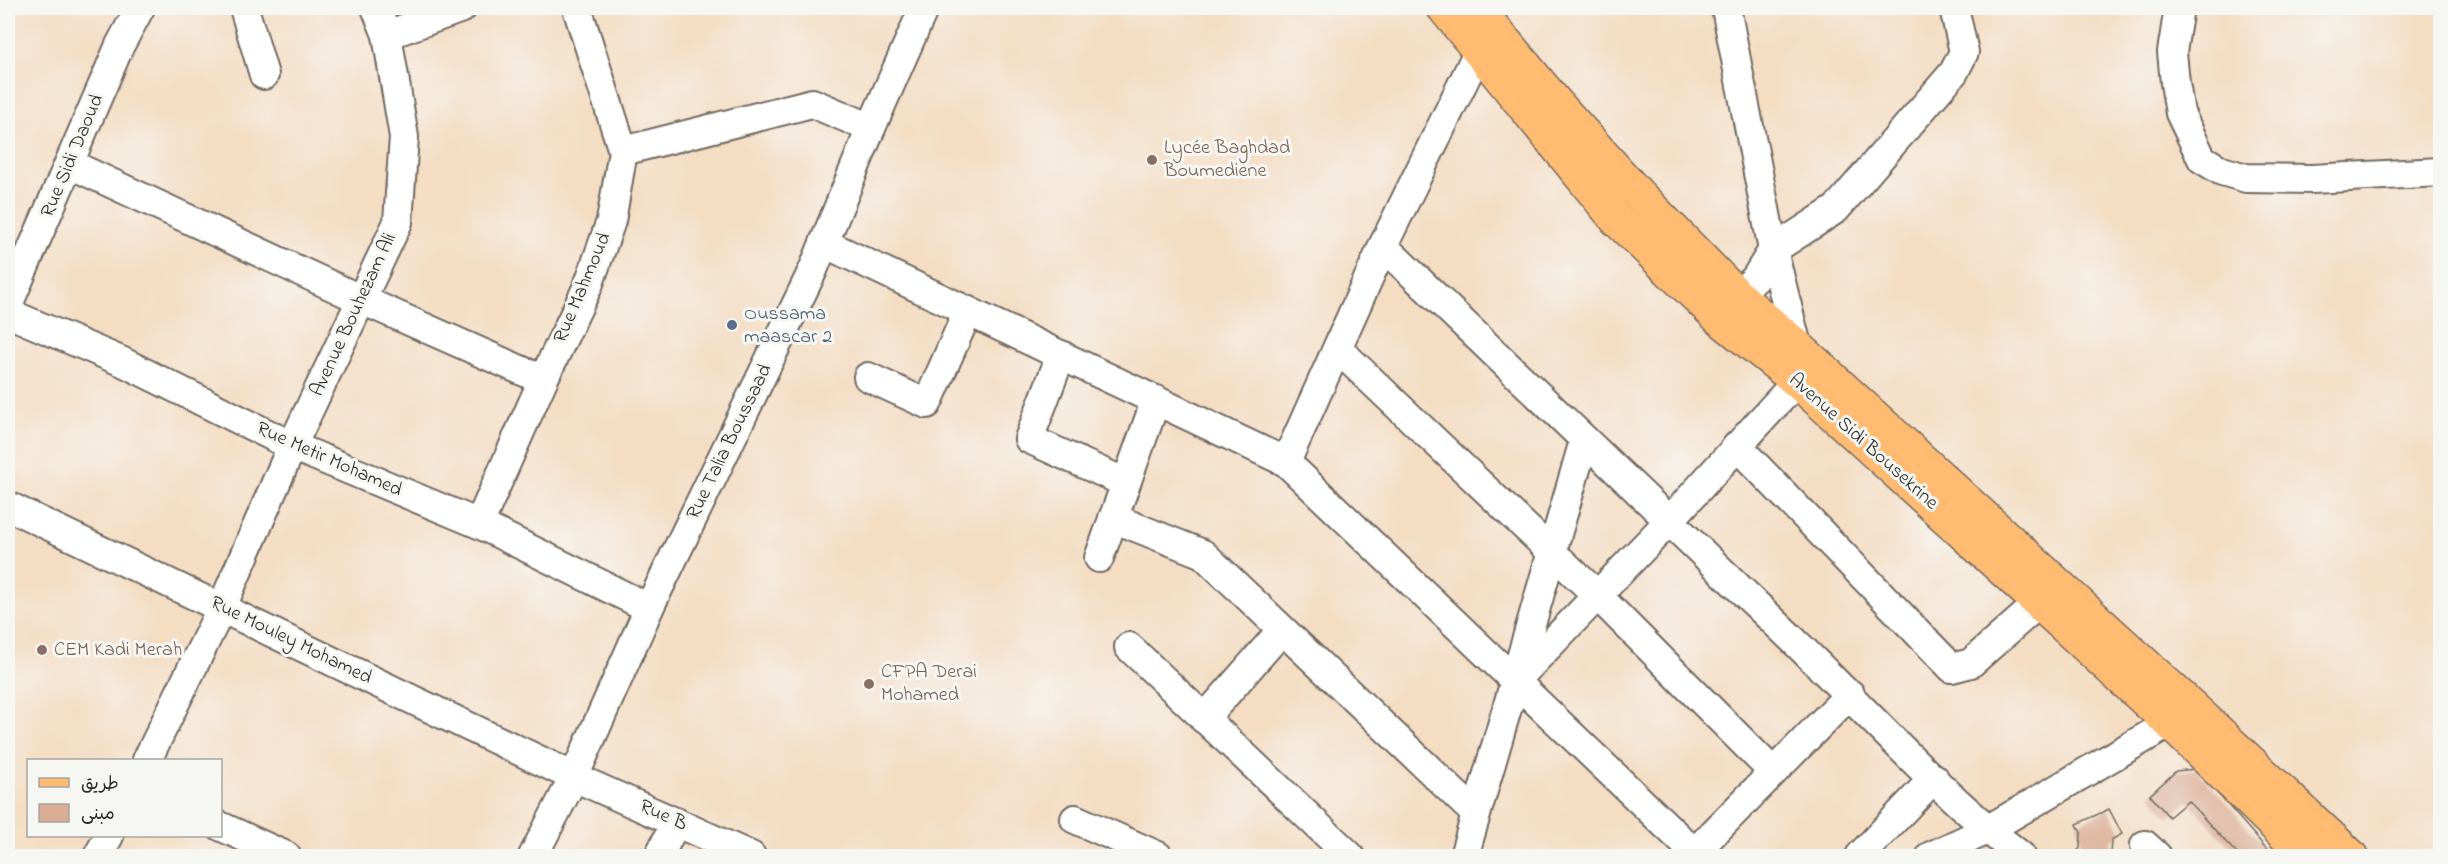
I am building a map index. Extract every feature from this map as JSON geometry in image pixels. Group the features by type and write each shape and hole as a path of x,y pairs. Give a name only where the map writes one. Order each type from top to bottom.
{"main road":[{"name":"Avenue Sidi Bousekrine","path":"1444,8 1615,218 1720,318 1797,381 2170,723 2306,856"},
{"path":"1477,8 1557,104 1638,194 1737,296 1797,346 2193,708 2351,856"}],"street":[{"name":"Rue Sidi Daoud","path":"8,305 120,45 140,8"},
{"path":"244,8 264,75"},
{"name":"Avenue Bouhezam Ali","path":"147,759 222,607 292,446 398,222 404,137 387,35 376,8"},
{"path":"387,35 462,8"},
{"name":"Rue Mahmoud","path":"478,524 588,286 610,221 623,151 578,8"},
{"name":"Rue Talia Boussaad","path":"533,856 574,777 650,608 813,270 871,128 924,8"},
{"path":"1515,681 1670,520 1797,381 1797,346 1773,250 1726,8"},
{"path":"1737,296 1755,279 1773,250 1836,208 1954,72 1964,52 1954,8"},
{"path":"2179,8 2172,52 2175,83 2180,112 2202,159 2222,171 2246,178 2312,179 2440,172"},
{"path":"1286,462 1383,246 1479,50"},
{"path":"623,151 812,104 871,128"},
{"path":"70,164 362,300 543,380"},
{"path":"824,243 1286,462 1696,854 1850,694"},
{"path":"1383,246 1850,694 1987,830 2021,856"},
{"path":"868,377 927,404 968,311"},
{"name":"Rue Metir Mohamed","path":"8,313 123,362 292,446 478,524 650,608"},
{"path":"1338,349 1598,595 1773,772"},
{"path":"1061,355 1029,440 1126,483"},
{"path":"1099,558 1156,400"},
{"path":"1464,856 1584,441"},
{"path":"1737,446 1952,668 1971,663 2039,603"},
{"name":"Rue Mouley Mohamed","path":"8,506 574,777"},
{"path":"1113,518 1203,555 1476,814"},
{"path":"1204,718 1282,630"},
{"path":"1129,647 1350,856"},
{"path":"1931,856 1987,830 2170,723"},
{"name":"Rue B","path":"574,777 747,856"},
{"path":"1860,856 1934,778"},
{"path":"1075,819 1158,856"},
{"path":"659,856 676,822"},
{"path":"222,827 286,856"},
{"path":"99,856 108,837"}],"building":[{"path":"2196,769 2273,856 2239,856 2188,801 2169,817 2150,795 2176,771"},
{"path":"2109,809 2122,834 2111,840 2110,854 2112,856 2073,856 2080,848 2081,833 2077,824"}],"place":[{"name":"Lycée Baghdad Boumediene","path":"1152,160"},
{"name":"Oussama maascar 2","path":"732,325"},
{"name":"CEM Kadi Merah","path":"42,650"},
{"name":"CFPA Derai Mohamed","path":"869,684"}]}
